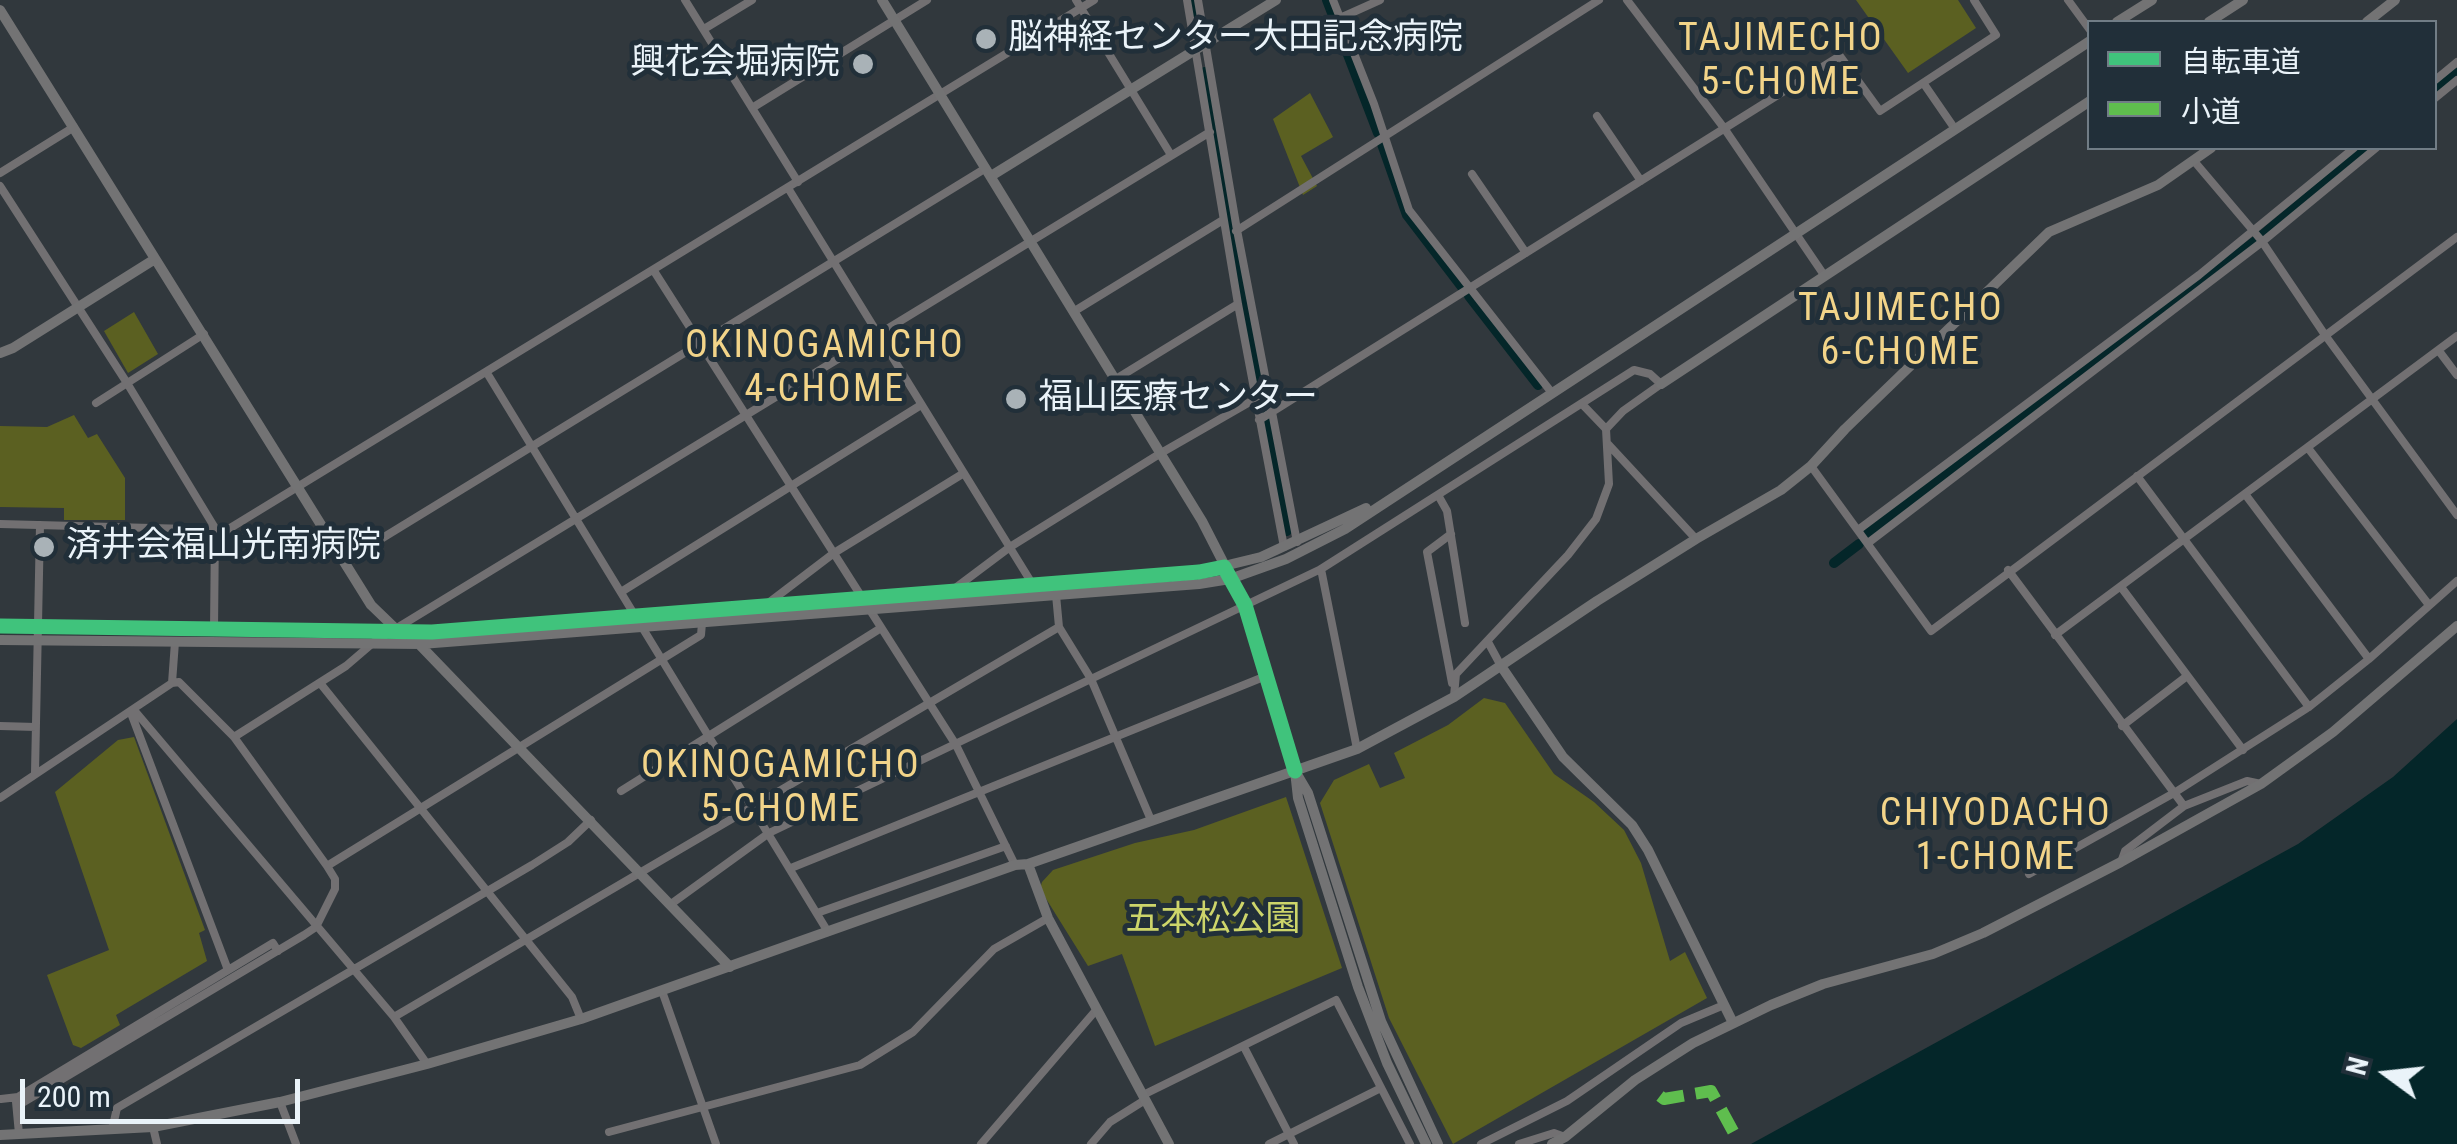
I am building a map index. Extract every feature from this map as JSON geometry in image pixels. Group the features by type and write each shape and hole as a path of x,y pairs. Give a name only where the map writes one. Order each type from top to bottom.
{"street":[{"path":"6,0 0,8 371,605 397,630 420,644 730,967"},
{"path":"686,0 798,182"},
{"path":"704,30 752,0"},
{"path":"882,0 1202,522 1245,605 1295,771 1298,798 1366,1012 1426,1144"},
{"path":"752,108 927,0"},
{"path":"0,524 227,530 939,95 1078,4 1094,0"},
{"path":"1187,0 1220,125 1238,304 1256,399 1265,416 1296,542"},
{"path":"1198,0 1210,132 1224,220 1231,234 1265,416 1285,553 1295,582"},
{"path":"345,561 833,261 1132,90 1276,0"},
{"path":"1333,0 1410,210 1552,393"},
{"path":"1340,18 1380,0"},
{"path":"1231,234 1599,0"},
{"path":"1627,0 1724,128 1824,275"},
{"path":"1265,416 1840,56 1880,111 1996,35 1974,0"},
{"path":"2068,0 2087,26"},
{"path":"2120,20 2152,0"},
{"path":"2212,20 2243,0"},
{"path":"2370,20 2395,0"},
{"path":"1078,4 1171,155"},
{"path":"0,626 36,633 174,642 420,644 1230,579 1345,529 2087,43"},
{"path":"2437,79 2457,62"},
{"path":"2437,97 2457,80"},
{"path":"1924,84 1955,128"},
{"path":"1454,697 1456,674 1568,555 1596,519 1608,484 1606,429 1622,412 2087,103"},
{"path":"1597,116 1641,181"},
{"path":"0,172 74,127"},
{"path":"234,738 320,683 374,642 1210,132"},
{"path":"0,1135 26,1137 154,1126 280,1102 427,1064 581,1019 1357,749 1454,697 1696,539 1770,498 1812,466 1845,429 2050,232 2158,185 2208,150"},
{"path":"1868,543 2258,237 2352,150"},
{"path":"1858,530 2373,150"},
{"path":"2194,161 2258,237 2457,515"},
{"path":"1472,174 1526,254"},
{"path":"0,186 215,528 214,630"},
{"path":"788,188 1033,585"},
{"path":"1073,312 1224,220"},
{"path":"1812,466 1931,631 2008,570 2456,241"},
{"path":"0,353 155,259"},
{"path":"654,271 956,745 1015,865"},
{"path":"1116,379 1238,304"},
{"path":"96,403 204,334"},
{"path":"2054,635 2457,336"},
{"path":"2439,350 2457,375"},
{"path":"671,904 769,833 1321,570 1634,370 1644,371 1661,384"},
{"path":"487,373 828,932"},
{"path":"950,592 1010,547 1160,453 1256,399"},
{"path":"1582,404 1606,429"},
{"path":"621,592 921,406"},
{"path":"1606,441 1696,539"},
{"path":"2308,448 2429,605"},
{"path":"764,607 834,553 964,473"},
{"path":"2136,476 2309,706"},
{"path":"0,640 36,633 432,632 1199,572 1285,553 1296,542 1394,494"},
{"path":"2245,494 2369,659"},
{"path":"1438,495 1448,511 1465,623"},
{"path":"36,773 40,525"},
{"path":"1451,534 1427,552 1454,697"},
{"path":"1321,570 1357,749"},
{"path":"2008,570 2184,806"},
{"path":"2029,874 2174,792 2309,706 2369,659 2457,580"},
{"path":"2120,587 2243,750"},
{"path":"1056,595 1058,627 1091,679 1151,820"},
{"path":"1552,1144 1692,1043 1824,984 1933,954 1983,934 2261,784 2333,732 2453,630 2457,617"},
{"path":"327,866 662,660 700,635 702,623"},
{"path":"394,1018 1058,627"},
{"path":"621,791 881,628"},
{"path":"172,683 174,642"},
{"path":"1488,642 1562,757 1632,825 1648,850 1732,1023"},
{"path":"791,868 1266,676"},
{"path":"2122,726 2188,676"},
{"path":"0,798 179,682 234,738 327,866 336,890 316,926 278,950 16,1102 0,1098"},
{"path":"320,683 572,997 581,1019"},
{"path":"133,711 394,1018 427,1064"},
{"path":"133,711 228,970"},
{"path":"0,726 36,727"},
{"path":"1295,771 1308,793 1380,1021 1438,1144"},
{"path":"2121,862 2125,852 2184,806 2247,780 2261,784"},
{"path":"112,1130 117,1108 487,892 568,842 592,820"},
{"path":"817,912 1006,846"},
{"path":"1028,864 1048,918 1169,1144"},
{"path":"609,1132 860,1066 913,1032 994,949 1048,918"},
{"path":"16,1102 273,943 278,950"},
{"path":"662,991 716,1144"},
{"path":"1090,1144 1110,1122 1144,1098 1336,1000 1410,1144"},
{"path":"1481,1144 1496,1141 1567,1101 1682,1024 1724,1006"},
{"path":"981,1144 1096,1010"},
{"path":"1244,1046 1294,1144"},
{"path":"1269,1144 1382,1088"},
{"path":"16,1102 26,1137"},
{"path":"280,1102 296,1144"},
{"path":"154,1126 157,1144"},
{"path":"88,1130 89,1144"},
{"path":"1519,1144 1554,1133 1565,1137"}],"green space":[{"path":"1856,0 1958,0 1976,28 1908,73"},
{"path":"1310,93 1333,137 1301,156 1317,186 1303,195 1273,119"},
{"path":"134,312 158,354 128,373 104,331"},
{"path":"74,415 88,438 97,434 125,478 125,520 64,520 64,508 0,507 0,426 47,427"},
{"path":"1484,698 1505,703 1554,774 1594,802 1624,830 1641,863 1670,961 1685,952 1707,998 1453,1144 1389,1018 1320,803 1334,780 1369,764 1380,788 1405,778 1394,753 1448,725"},
{"path":"134,737 205,930 199,933 207,961 116,1015 120,1025 81,1048 73,1045 47,975 109,950 55,792 118,740"},
{"name":"五本松公園","path":"1286,797 1342,968 1155,1046 1122,954 1088,966 1040,889 1042,882 1053,870 1135,843 1194,830"}],"water":[{"path":"2457,719 2457,1144 1751,1144 2298,844 2393,777"}],"waterway":[{"path":"1193,0 1196,21"},
{"path":"1327,0 1378,133"},
{"path":"1205,72 1287,531"},
{"path":"2437,90 2457,73"},
{"path":"1382,144 1407,215 1462,287"},
{"path":"1868,533 2254,242 2365,150"},
{"path":"1469,296 1538,385"},
{"path":"1834,563 1859,544"}],"marked path":[{"path":"1660,1096 1664,1099 1711,1091 1735,1135"}],"cycle path":[{"path":"0,626 432,632 1224,567 1245,605 1295,771"}],"place":[{"name":"脳神経センター大田記念病院","path":"986,39"},
{"name":"興花会堀病院","path":"863,64"},
{"name":"福山医療センター","path":"1016,399"},
{"name":"済井会福山光南病院","path":"44,547"}],"district":[{"name":"TAJIMECHO 5-CHOME","path":"1781,62"},
{"name":"TAJIMECHO 6-CHOME","path":"1901,332"},
{"name":"OKINOGAMICHO 4-CHOME","path":"825,369"},
{"name":"OKINOGAMICHO 5-CHOME","path":"781,789"},
{"name":"CHIYODACHO 1-CHOME","path":"1996,837"}]}
